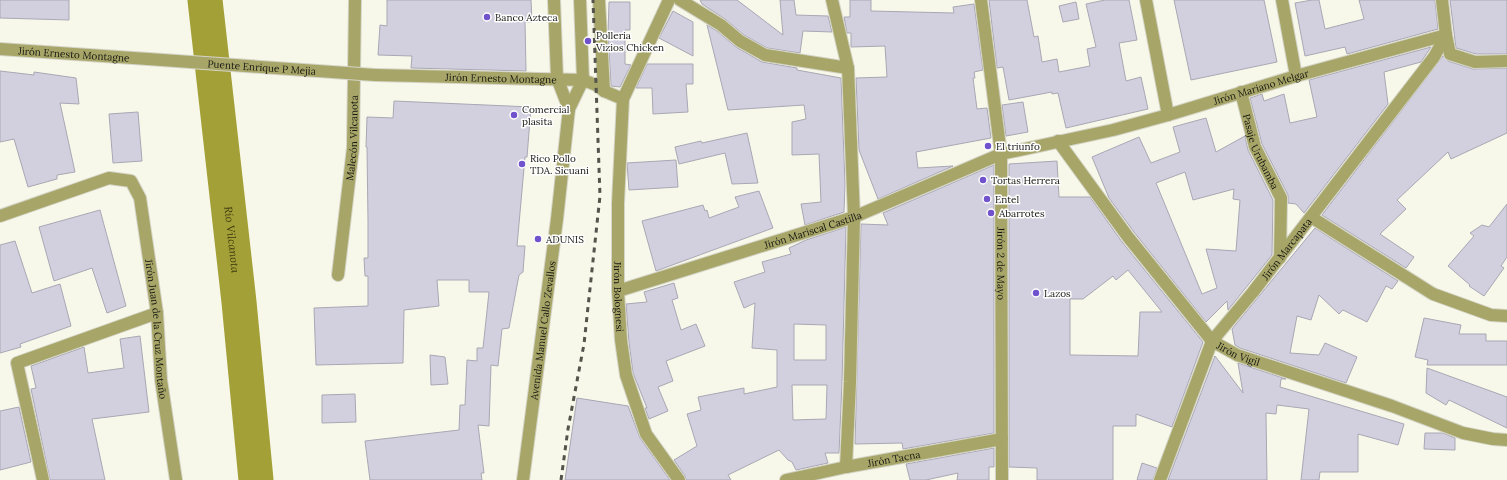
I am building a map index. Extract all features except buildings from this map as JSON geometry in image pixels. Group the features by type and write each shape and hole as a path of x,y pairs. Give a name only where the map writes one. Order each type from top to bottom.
{"street":[{"name":"Malecón Vilcanota","path":"338,275 354,148 355,0"},
{"name":"Avenida Manuel Callo Zevallos","path":"554,0 557,78 569,109"},
{"name":"Avenida Manuel Callo Zevallos","path":"523,480 557,219 569,109 583,80 580,0"},
{"path":"599,0 604,91"},
{"path":"622,99 669,0"},
{"path":"680,0 721,25 740,41 765,55 848,68"},
{"path":"832,0 848,68 854,217 850,382 846,466"},
{"name":"Jirón 2 de Mayo","path":"981,0 1001,154 1002,480"},
{"path":"1146,0 1168,116"},
{"path":"1282,0 1296,76"},
{"path":"1442,0 1450,54 1475,62 1507,61"},
{"name":"Jirón Mariano Melgar","path":"1001,154 1113,130 1168,116 1241,92 1446,35"},
{"name":"Jirón Marcapata","path":"1160,480 1212,341 1312,217 1434,57 1446,35"},
{"name":"Jirón Ernesto Montagne","path":"0,49 148,59"},
{"name":"Puente Enrique P Mejia","path":"148,59 375,75"},
{"name":"Jirón Ernesto Montagne","path":"375,75 557,78 583,80 622,99"},
{"name":"Pasaje Urubamba","path":"1241,92 1255,147 1281,198 1280,258"},
{"name":"Jirón Bolognesi","path":"622,99 618,203 618,290 621,340 626,375 646,434 679,480"},
{"name":"Jirón Vigil","path":"1058,141 1128,237 1212,341 1238,355 1392,406 1463,434 1507,440"},
{"name":"Jirón Mariscal Castilla","path":"618,290 854,217 1001,154"},
{"name":"Jirón Juan de la Cruz Montaño","path":"0,216 109,178 131,181 140,198 156,313 161,380 176,480"},
{"path":"1312,217 1433,294 1491,315 1507,316"},
{"path":"43,480 17,363 156,313"},
{"name":"Jirón Tacna","path":"786,480 846,466 1002,439"}],"waterway":[{"name":"Río Vilcanota","path":"205,0 239,302 256,480"}],"railway":[{"path":"561,480 568,429 584,344 600,196 593,0"}],"place":[{"name":"Banco Azteca","path":"487,17"},
{"name":"Polleria Vizios Chicken","path":"588,41"},
{"name":"Comercial plasita","path":"514,115"},
{"name":"El triunfo","path":"988,146"},
{"name":"Rico Pollo TDA. Sicuani","path":"522,164"},
{"name":"Tortas Herrera","path":"983,180"},
{"name":"Entel","path":"987,199"},
{"name":"Abarrotes","path":"991,213"},
{"name":"ADUNIS","path":"538,239"},
{"name":"Lazos","path":"1036,293"}]}
